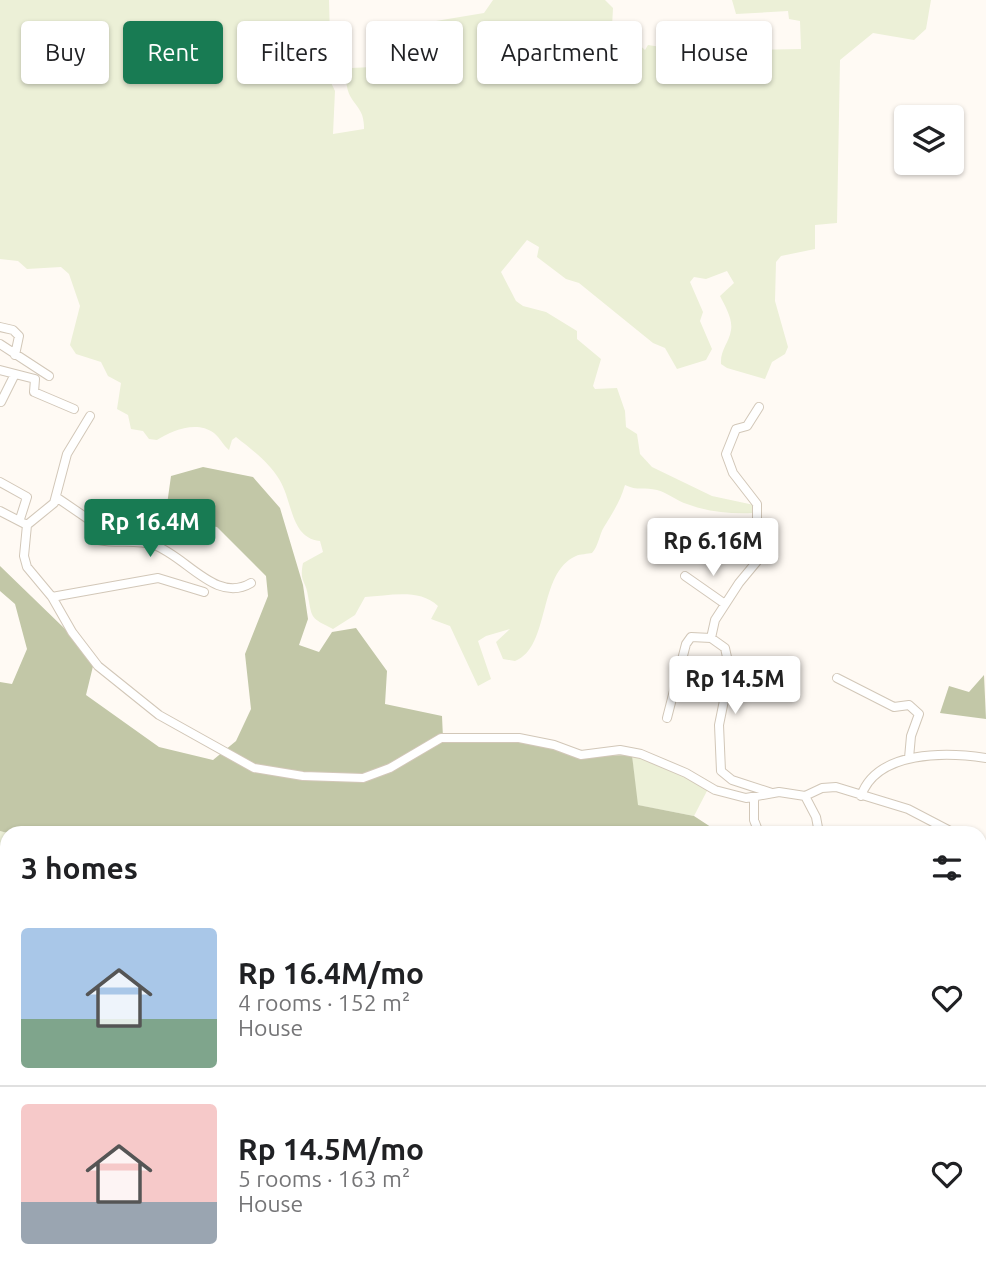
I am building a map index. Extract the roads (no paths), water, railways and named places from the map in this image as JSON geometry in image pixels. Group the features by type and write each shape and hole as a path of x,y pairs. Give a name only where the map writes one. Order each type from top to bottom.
{"street":[{"path":"0,327 13,330 19,336 15,355"},
{"path":"0,344 49,376"},
{"path":"0,370 14,376 35,379 34,392 74,409"},
{"path":"0,404 14,376"},
{"path":"711,638 715,620 725,604 768,548 757,524 757,504 733,473 726,454 736,429 747,426 759,407"},
{"path":"23,522 56,497 67,454 90,416"},
{"path":"0,482 27,497 23,522 27,567 52,597 72,632 98,666 159,715 254,768 303,776 363,778 390,768 441,738 519,738 554,745 581,755 620,750 641,754 686,773 716,790 754,798 772,793"},
{"path":"56,497 94,523 99,540 153,545 208,580 229,589 240,589 251,583"},
{"path":"0,511 23,522"},
{"path":"685,576 725,604"},
{"path":"52,597 158,578 204,592"},
{"path":"667,718 685,644 691,637 711,638 725,648 730,671 719,725 721,771 732,780 772,793 805,796 828,787 908,809 941,826"},
{"path":"837,678 894,707 909,705 919,714 921,717 911,736 909,758"},
{"path":"861,796 866,783 874,776 909,758 986,758"},
{"path":"805,796 819,826"},
{"path":"754,798 753,813 757,826"}]}
